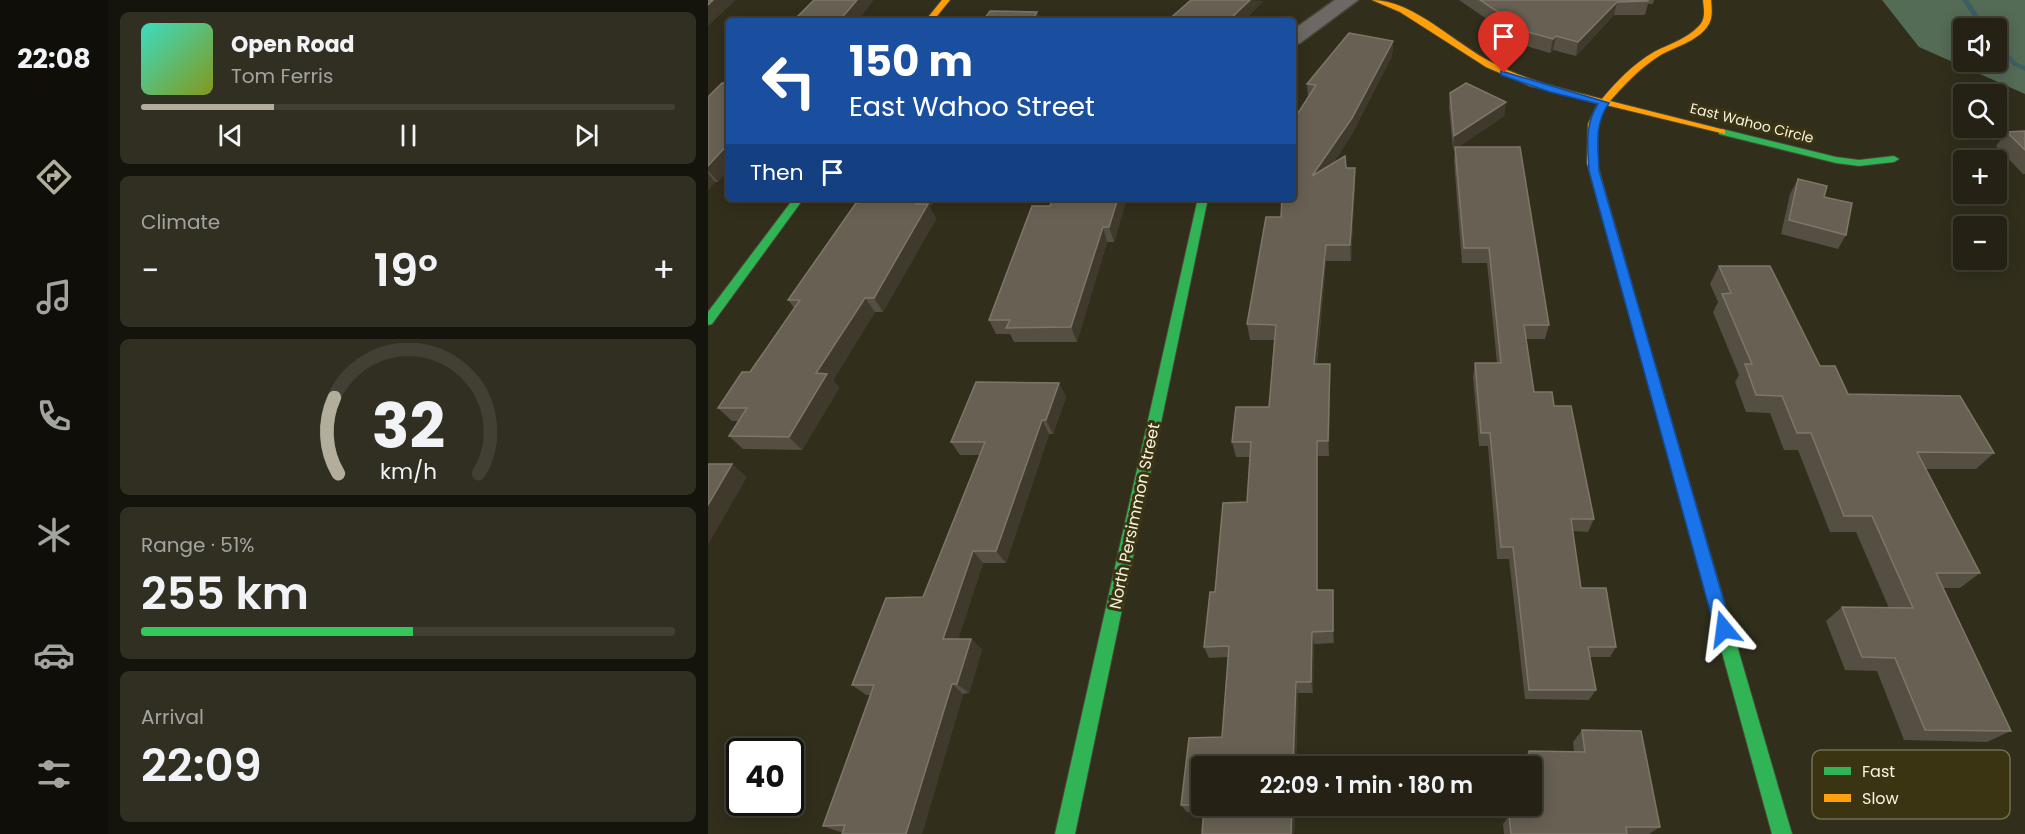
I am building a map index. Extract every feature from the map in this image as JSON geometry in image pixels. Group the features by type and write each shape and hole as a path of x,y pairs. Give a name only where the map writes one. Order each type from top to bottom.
{"street":[{"path":"932,18 946,0"},
{"path":"1296,37 1348,0"},
{"name":"East Wahoo Circle","path":"1376,0 1403,10 1504,73 1553,90 1836,160 1859,163 1894,159"},
{"path":"1707,0 1709,14 1703,27 1644,63 1621,83 1597,113 1592,134 1594,171 1782,834"},
{"path":"708,321 797,201"},
{"name":"North Persimmon Street","path":"1065,834 1202,201"}],"green space":[{"path":"1882,0 2025,0 2025,94 2007,84 1975,72 2007,72 2007,18 1953,18 1953,62 1919,47"}],"building":[{"path":"814,0 857,0 842,18 796,18"},
{"path":"1191,0 1250,0 1231,18 1170,18"},
{"path":"1480,0 1648,1 1617,2 1578,42 1556,36 1553,39 1528,32"},
{"path":"990,11 1037,12 1034,18 985,18"},
{"path":"1349,33 1393,41 1352,118 1312,176 1345,156 1346,168 1355,168 1350,245 1326,245 1314,364 1330,364 1328,441 1317,441 1317,590 1333,590 1333,631 1312,632 1311,682 1296,682 1293,756 1191,756 1191,805 1181,805 1189,738 1222,737 1229,646 1204,647 1210,592 1215,592 1223,503 1247,502 1251,442 1232,442 1236,407 1269,407 1276,325 1247,324 1266,217 1281,217 1282,201 1296,201 1296,116 1316,85 1307,84"},
{"path":"722,83 726,83 726,146 708,166 708,97"},
{"path":"1466,83 1506,102 1454,136 1450,93"},
{"path":"2025,131 2025,150 2007,132"},
{"path":"1455,147 1520,147 1549,325 1524,325 1534,392 1552,392 1554,406 1571,406 1594,519 1571,519 1581,588 1606,588 1616,647 1588,647 1596,690 1529,690 1513,547 1501,547 1490,433 1481,433 1475,363 1501,363 1489,248 1464,248"},
{"path":"1798,179 1827,186 1824,197 1852,203 1846,235 1789,220"},
{"path":"861,201 918,201 916,204 928,204 874,298 865,298 816,373 827,374 789,437 729,436 747,408 718,408 742,372 750,372 800,300 788,300 856,203"},
{"path":"1052,201 1117,201 1109,227 1103,227 1071,327 1006,328 1010,320 989,320 1032,206 1050,206"},
{"path":"1719,266 1770,266 1820,366 1835,366 1848,394 1960,396 1994,453 1917,452 1980,573 1936,573 2011,731 1925,730 1895,658 1862,657 1842,607 1913,608 1872,516 1844,516 1811,433 1797,433 1782,396 1756,395 1745,364 1752,364 1722,294 1731,293"},
{"path":"976,382 1059,383 1046,420 1042,420 996,551 973,551 943,639 971,639 957,684 952,684 906,834 842,834 845,825 823,826 874,685 852,685 886,598 923,597 985,442 951,442"},
{"path":"708,464 732,464 708,505"},
{"path":"1582,730 1641,731 1660,827 1626,827 1627,834 1511,834 1509,816 1542,816 1542,756 1529,756 1529,751 1585,752"},
{"path":"1203,816 1292,816 1291,834 1202,834"}],"waterway":[{"path":"1965,0 1977,18"},
{"path":"2007,55 2015,64 2025,69"}],"traffic: fast":[{"path":"1722,132 1836,160 1859,163 1894,159"},
{"path":"708,321 797,201"},
{"path":"1065,834 1202,201"},
{"path":"1643,344 1782,834"}],"traffic: slow":[{"path":"931,18 946,0"},
{"path":"1376,0 1403,10 1489,65 1533,84 1722,132"},
{"path":"1643,344 1592,163 1593,124 1603,103 1626,77 1655,55 1691,37 1704,26 1709,13 1707,0"}],"route":[{"path":"1504,73 1553,90 1604,103 1597,113 1592,134 1592,163 1724,629"}]}
